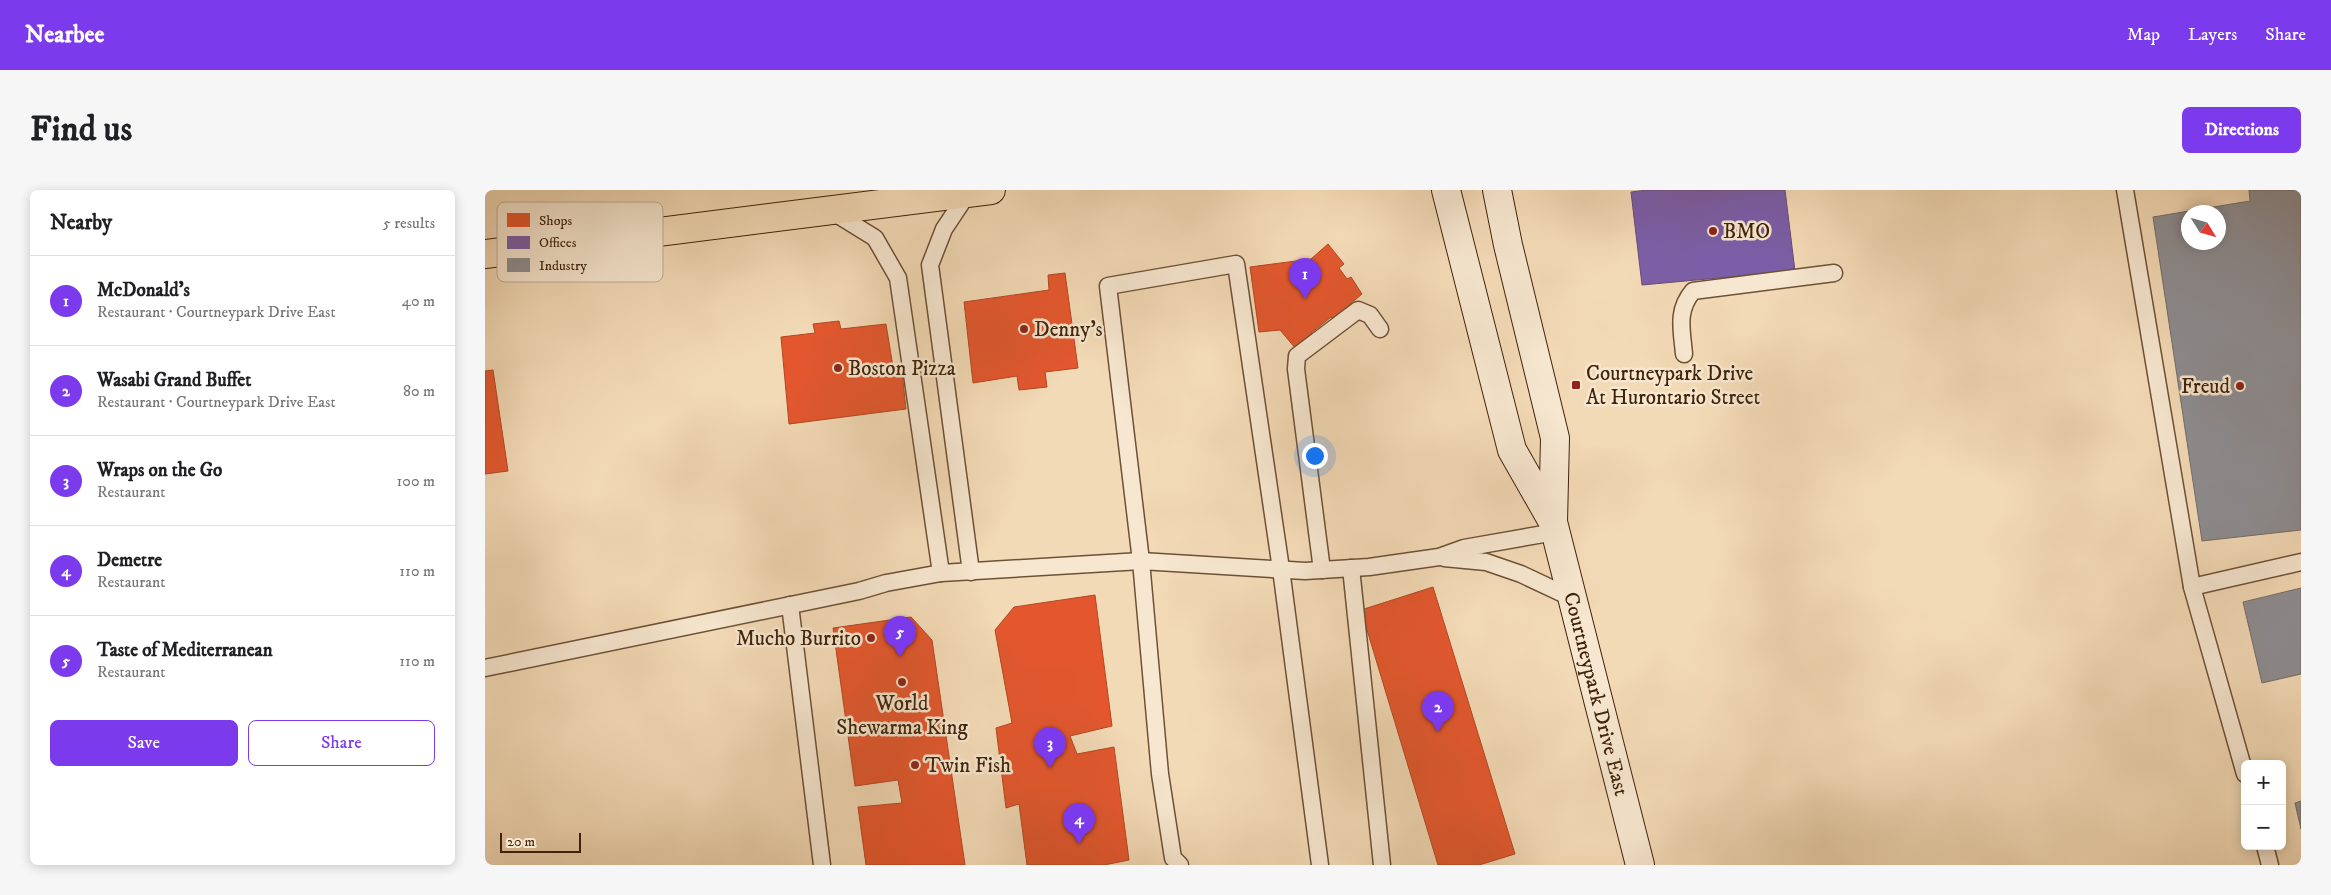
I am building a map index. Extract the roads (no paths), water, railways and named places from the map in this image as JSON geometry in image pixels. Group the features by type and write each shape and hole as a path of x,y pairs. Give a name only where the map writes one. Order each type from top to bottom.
{"main road":[{"name":"Courtneypark Drive East","path":"1446,190 1512,450 1554,527 1640,865"},
{"name":"Courtneypark Drive East","path":"1497,190 1508,246 1555,438 1554,527"},
{"path":"663,233 979,192"}],"lane":[{"path":"2125,190 2192,588 2241,760"},
{"path":"971,572 930,265 944,229 979,192"},
{"path":"833,212 875,238 898,278 941,573"},
{"path":"1175,863 1160,774 1141,561 1108,286 1236,264 1281,569 1320,865"},
{"path":"1684,354 1681,316 1685,301 1693,291 1834,273"},
{"path":"1322,570 1296,369 1297,356 1358,310 1369,315 1380,329"},
{"path":"485,668 941,573 1141,561 1281,569 1322,570 1351,568 1439,557 1464,548 1554,527"},
{"path":"1439,557 1486,562 1521,574 1572,598"},
{"path":"2192,588 2301,562"},
{"path":"1351,568 1383,865"},
{"path":"790,605 822,865"},
{"path":"2266,850 2270,865"}],"place":[{"name":"BMO","path":"1713,231"},
{"name":"McDonald's","path":"1305,299"},
{"name":"Denny's","path":"1024,329"},
{"name":"Boston Pizza","path":"838,368"},
{"name":"Courtneypark Drive At Hurontario Street","path":"1576,385"},
{"name":"Freud","path":"2240,386"},
{"name":"Mucho Burrito","path":"871,638"},
{"name":"Taste of Mediterranean","path":"900,657"},
{"name":"World Shewarma King","path":"902,682"},
{"name":"Wasabi Grand Buffet","path":"1438,732"},
{"name":"Twin Fish","path":"915,765"},
{"name":"Wraps on the Go","path":"1050,768"},
{"name":"Demetre","path":"1079,844"}]}
